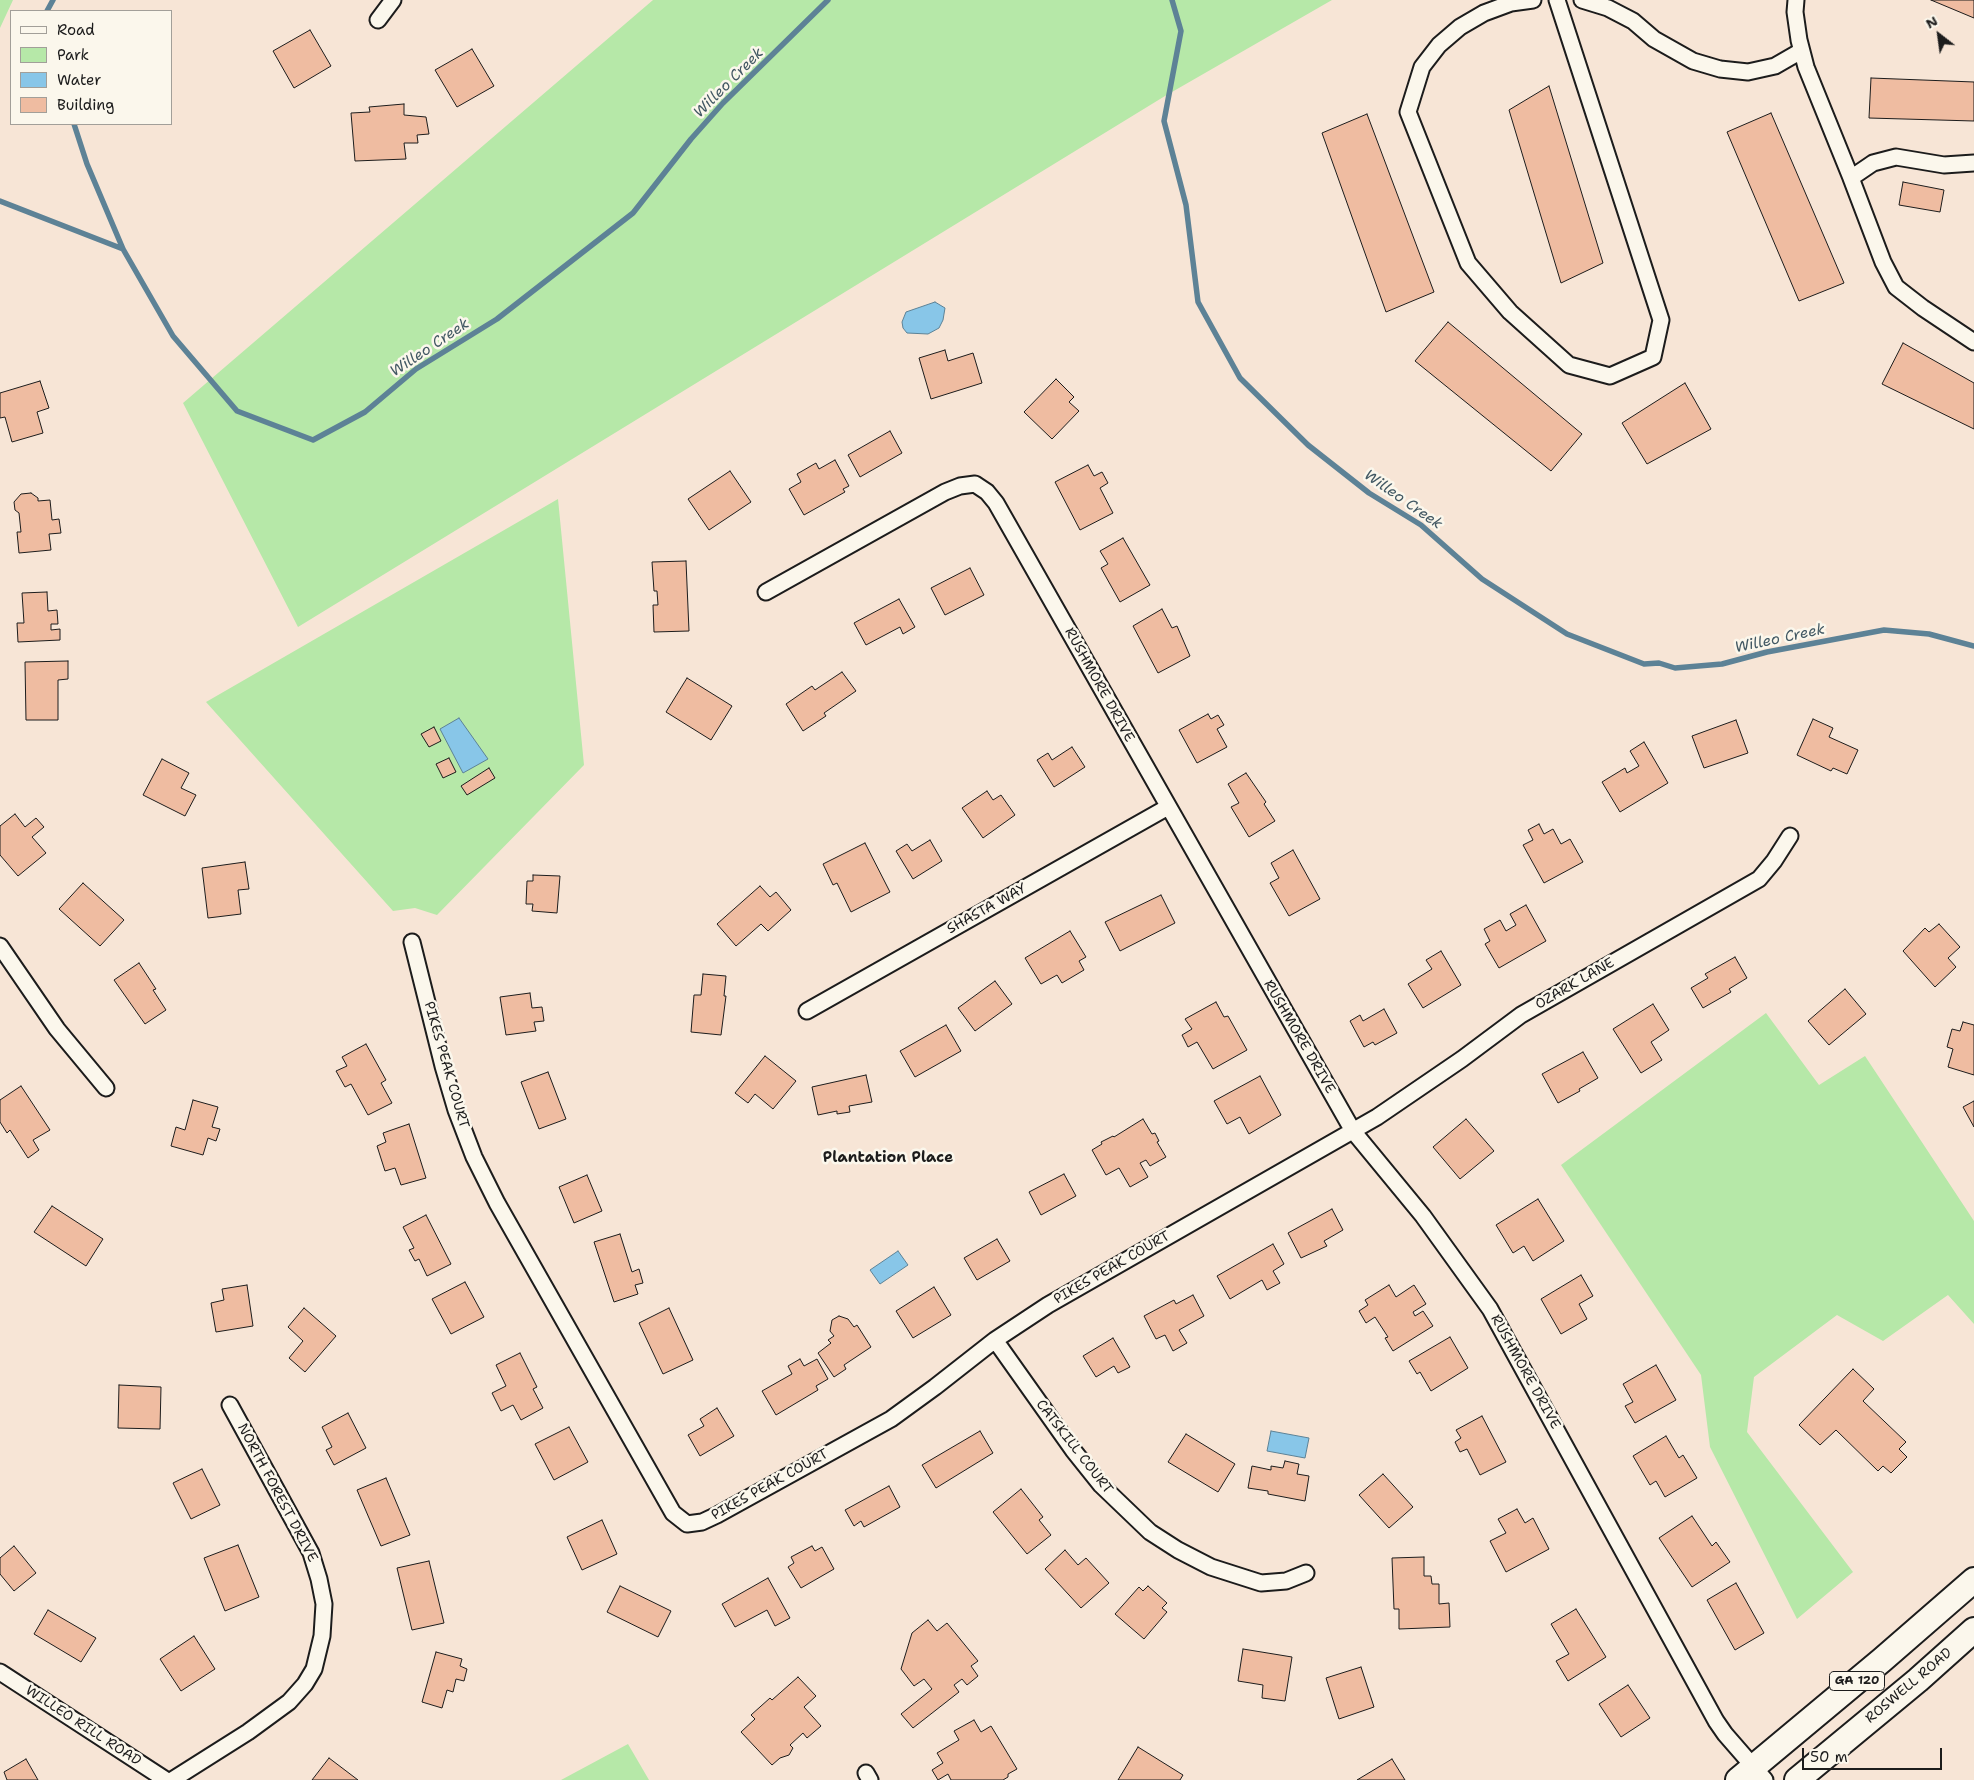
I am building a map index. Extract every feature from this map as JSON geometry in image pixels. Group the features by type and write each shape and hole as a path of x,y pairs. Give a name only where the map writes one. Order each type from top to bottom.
{"highway":[{"name":"GA 120","path":"1752,1776 1974,1580"},
{"name":"ROSWELL ROAD","path":"1797,1780 1918,1680 1974,1630"}],"street":[{"path":"378,20 393,0"},
{"path":"1533,0 1510,3 1484,13 1460,27 1439,45 1422,67 1408,112 1468,263 1510,312 1570,365 1610,376 1652,357 1661,320 1557,0"},
{"path":"1582,0 1608,8 1633,21 1654,39 1693,61 1720,69 1748,72 1775,66 1801,51"},
{"path":"1796,0 1795,12 1801,51 1806,67 1883,262 1896,287 1923,308 1974,342"},
{"path":"1851,178 1873,163 1896,157 1944,166 1974,163"},
{"name":"RUSHMORE DRIVE","path":"766,592 945,492 960,486 975,484 987,492 996,503 1353,1131 1423,1216 1490,1309 1716,1721 1752,1776"},
{"name":"SHASTA WAY","path":"807,1011 1168,807"},
{"name":"OZARK LANE","path":"1353,1131 1377,1117 1462,1059 1521,1015 1759,879 1774,861 1790,836"},
{"name":"PIKES PEAK COURT","path":"412,942 443,1066 456,1110 474,1157 497,1203 673,1513 687,1524 702,1522 717,1515 891,1419 994,1340 1048,1305 1353,1131"},
{"path":"0,946 57,1029 106,1088"},
{"name":"CATSKILL COURT","path":"994,1340 1073,1450 1101,1485 1150,1532 1178,1550 1211,1567 1261,1583 1286,1581 1306,1573"},
{"name":"NORTH FOREST DRIVE","path":"172,1780 248,1732 290,1702 305,1684 314,1669 322,1636 324,1604 311,1553 230,1405"},
{"name":"WILLEO RILL ROAD","path":"0,1672 166,1780"}],"green space":[{"path":"0,0 13,0 0,28"},
{"path":"653,0 1332,0 1165,96 298,627 183,403"},
{"path":"558,499 584,765 437,915 415,908 393,911 206,702"},
{"path":"1766,1013 1819,1085 1865,1056 1974,1221 1974,1324 1948,1295 1883,1341 1837,1315 1754,1377 1747,1432 1853,1572 1797,1619 1710,1447 1701,1375 1561,1165"},
{"path":"628,1744 649,1780 561,1780"}],"water":[{"path":"935,302 945,308 943,320 939,328 928,334 907,333 903,328 902,322 906,312"},
{"path":"459,718 488,759 463,773 440,729"},
{"path":"898,1251 908,1265 880,1284 870,1270"},
{"path":"1271,1431 1309,1438 1305,1458 1267,1451"}],"building":[{"path":"1931,0 1974,0 1974,18"},
{"path":"310,30 331,66 294,88 273,51"},
{"path":"472,49 494,86 457,107 435,70"},
{"path":"1871,78 1974,82 1974,121 1869,118"},
{"path":"1549,86 1603,263 1561,283 1509,110"},
{"path":"404,104 404,115 426,117 429,134 417,135 418,143 404,143 406,159 355,161 351,113 370,112 369,107"},
{"path":"1771,113 1844,283 1799,301 1727,132"},
{"path":"1367,114 1434,292 1386,312 1322,133"},
{"path":"1903,182 1944,190 1940,212 1899,205"},
{"path":"1448,322 1582,434 1551,471 1415,361"},
{"path":"1903,343 1974,383 1974,429 1882,384"},
{"path":"945,350 948,361 973,353 982,383 931,399 919,358"},
{"path":"1056,379 1074,397 1069,402 1079,411 1052,439 1024,412"},
{"path":"40,381 49,408 37,412 43,433 12,442 5,417 0,418 0,393"},
{"path":"1685,383 1711,429 1647,464 1622,423"},
{"path":"890,431 902,453 860,477 848,455"},
{"path":"835,460 849,486 843,489 845,492 804,515 789,489 801,482 797,474 816,463 819,469"},
{"path":"1088,465 1094,476 1102,472 1108,483 1100,488 1113,513 1080,530 1055,482"},
{"path":"730,471 751,502 709,530 688,499"},
{"path":"31,493 38,498 38,501 50,500 52,520 59,519 61,533 49,534 51,550 19,553 17,532 21,532 19,513 15,510 14,502 21,494"},
{"path":"1123,538 1150,585 1120,602 1101,568 1108,564 1100,551"},
{"path":"686,561 689,631 654,632 653,605 658,605 657,591 654,591 652,562"},
{"path":"970,568 984,595 945,615 931,588"},
{"path":"47,592 48,611 57,610 58,624 51,624 51,630 60,629 60,640 18,642 17,623 24,623 22,593"},
{"path":"899,599 915,627 903,634 900,627 866,645 854,623"},
{"path":"1162,609 1172,628 1177,626 1190,656 1158,673 1133,626"},
{"path":"68,661 68,679 58,680 58,720 26,720 25,662"},
{"path":"842,672 856,691 824,713 826,716 803,731 786,704 812,686 815,690"},
{"path":"687,678 732,706 711,740 666,712"},
{"path":"1208,714 1211,719 1218,715 1224,725 1217,729 1227,747 1197,763 1179,730"},
{"path":"1813,719 1833,728 1829,737 1858,750 1847,774 1833,768 1831,771 1797,755"},
{"path":"1736,720 1748,753 1704,768 1692,736"},
{"path":"434,727 441,741 429,747 421,734"},
{"path":"1644,742 1668,783 1620,812 1602,782 1625,768 1627,773 1639,766 1630,751"},
{"path":"1072,747 1085,767 1054,787 1037,760 1048,753 1052,760"},
{"path":"449,758 456,772 443,778 436,764"},
{"path":"162,759 189,773 181,788 196,795 185,816 143,795"},
{"path":"489,768 495,778 467,795 461,786"},
{"path":"1246,773 1266,802 1264,804 1275,821 1249,837 1231,807 1239,803 1228,784"},
{"path":"987,791 993,800 1001,795 1015,815 983,838 962,808"},
{"path":"15,814 25,827 36,818 44,827 32,837 46,853 18,876 0,855 0,826"},
{"path":"1539,824 1544,834 1553,829 1561,844 1570,839 1583,862 1544,883 1523,845 1533,840 1528,830"},
{"path":"930,840 942,861 913,879 896,851 907,844 912,851"},
{"path":"865,843 890,892 851,912 837,883 833,885 823,864"},
{"path":"1293,850 1320,899 1289,916 1270,883 1279,878 1271,863"},
{"path":"245,862 249,889 238,890 241,914 208,918 202,868"},
{"path":"533,875 560,876 557,913 532,911 533,904 526,904 527,881 533,881"},
{"path":"83,883 124,920 100,946 59,909"},
{"path":"760,886 770,897 776,892 791,910 768,931 761,924 736,946 717,924"},
{"path":"1161,895 1175,923 1120,951 1105,922"},
{"path":"1526,905 1546,941 1499,968 1485,944 1490,941 1484,929 1500,920 1506,931 1516,925 1510,914"},
{"path":"1939,924 1960,947 1948,958 1956,967 1935,987 1903,951 1925,928 1929,932"},
{"path":"1070,931 1086,957 1079,961 1084,970 1062,983 1057,975 1041,984 1025,958"},
{"path":"1441,951 1461,985 1423,1008 1408,984 1432,969 1426,960"},
{"path":"1735,957 1747,978 1729,989 1731,992 1703,1008 1691,988 1708,978 1705,974"},
{"path":"139,963 156,989 153,990 166,1010 145,1024 114,980"},
{"path":"703,974 726,976 724,996 726,996 721,1035 691,1032 694,995 701,995"},
{"path":"995,981 1012,1004 975,1031 958,1008"},
{"path":"1845,989 1866,1014 1829,1045 1808,1021"},
{"path":"530,993 532,1008 542,1007 544,1021 534,1022 536,1031 506,1035 500,997"},
{"path":"1216,1002 1224,1017 1228,1016 1247,1050 1213,1069 1197,1042 1188,1047 1182,1035 1192,1029 1185,1019"},
{"path":"1653,1004 1669,1030 1651,1042 1662,1060 1641,1073 1613,1029"},
{"path":"1384,1009 1397,1033 1375,1045 1373,1042 1364,1047 1350,1021 1360,1015 1363,1021"},
{"path":"1963,1022 1974,1025 1974,1075 1948,1067 1953,1049 1947,1047 1952,1029 1960,1031"},
{"path":"946,1025 961,1051 915,1077 900,1051"},
{"path":"366,1044 386,1080 381,1083 392,1103 368,1115 351,1084 345,1087 336,1071 347,1066 342,1057"},
{"path":"1583,1052 1598,1078 1558,1103 1542,1074"},
{"path":"765,1056 796,1081 773,1109 755,1094 748,1103 735,1093"},
{"path":"548,1072 566,1119 539,1129 521,1082"},
{"path":"866,1075 872,1102 849,1106 850,1112 837,1114 837,1111 818,1115 812,1087"},
{"path":"1260,1076 1281,1115 1249,1134 1240,1117 1227,1124 1214,1101"},
{"path":"21,1086 50,1130 33,1140 39,1150 28,1158 10,1130 7,1133 0,1122 0,1100"},
{"path":"193,1100 218,1107 212,1127 220,1129 216,1141 208,1138 203,1155 171,1146 176,1127 185,1130"},
{"path":"1974,1101 1974,1127 1963,1107"},
{"path":"1143,1119 1152,1134 1155,1133 1159,1141 1157,1142 1166,1157 1150,1166 1146,1160 1140,1163 1148,1177 1130,1187 1119,1168 1106,1175 1092,1150 1102,1144 1101,1142 1114,1137"},
{"path":"1466,1119 1494,1151 1460,1179 1433,1147"},
{"path":"409,1124 426,1178 401,1185 395,1168 385,1171 377,1146 386,1142 383,1133"},
{"path":"1064,1174 1076,1196 1041,1215 1029,1192"},
{"path":"587,1175 602,1211 574,1223 559,1187"},
{"path":"1538,1199 1564,1241 1533,1261 1524,1246 1513,1253 1496,1225"},
{"path":"52,1206 103,1239 86,1266 34,1232"},
{"path":"1332,1209 1343,1230 1324,1241 1327,1246 1301,1258 1288,1233"},
{"path":"426,1215 451,1264 427,1276 419,1259 415,1261 409,1250 414,1248 403,1227"},
{"path":"620,1234 632,1272 639,1269 643,1283 635,1285 638,1294 614,1302 594,1242"},
{"path":"997,1239 1010,1261 977,1280 964,1258"},
{"path":"1273,1244 1284,1264 1273,1271 1280,1283 1267,1290 1262,1280 1230,1299 1217,1276"},
{"path":"1581,1275 1593,1296 1579,1304 1587,1319 1561,1334 1541,1299"},
{"path":"465,1282 484,1317 451,1334 432,1299"},
{"path":"247,1285 253,1326 216,1332 211,1303 224,1300 222,1289"},
{"path":"1389,1285 1396,1297 1414,1285 1426,1304 1413,1312 1415,1316 1423,1311 1433,1326 1393,1351 1385,1338 1388,1337 1375,1317 1366,1323 1359,1311 1368,1305 1365,1300"},
{"path":"934,1287 951,1315 913,1338 896,1311"},
{"path":"1193,1295 1204,1316 1179,1330 1187,1343 1173,1351 1165,1335 1156,1339 1144,1316 1174,1300 1176,1304"},
{"path":"304,1308 336,1336 305,1372 289,1358 303,1341 288,1327"},
{"path":"669,1308 693,1360 663,1374 639,1323"},
{"path":"839,1316 848,1319 854,1327 857,1325 871,1347 844,1365 846,1369 834,1377 818,1353 831,1343 828,1340 834,1336 830,1331 832,1320"},
{"path":"1450,1337 1468,1368 1431,1391 1420,1372 1417,1374 1409,1361"},
{"path":"1113,1338 1130,1367 1118,1373 1114,1366 1096,1377 1083,1356"},
{"path":"520,1353 537,1387 533,1389 543,1408 521,1420 513,1405 501,1411 492,1393 506,1386 496,1365"},
{"path":"800,1359 804,1366 817,1359 828,1379 816,1386 818,1390 776,1415 762,1391 792,1374 788,1366"},
{"path":"1656,1365 1676,1400 1635,1423 1625,1406 1633,1402 1623,1384"},
{"path":"1853,1369 1874,1389 1863,1401 1906,1442 1899,1449 1907,1457 1891,1473 1883,1466 1878,1471 1836,1430 1820,1445 1799,1425"},
{"path":"119,1385 161,1387 160,1429 118,1428"},
{"path":"717,1408 734,1436 700,1456 688,1435 704,1426 700,1419"},
{"path":"348,1413 366,1448 334,1465 326,1450 332,1447 322,1427"},
{"path":"1482,1416 1506,1462 1480,1475 1467,1449 1460,1452 1455,1442 1461,1438 1456,1430"},
{"path":"569,1427 588,1462 554,1480 535,1444"},
{"path":"980,1431 993,1453 936,1488 922,1465"},
{"path":"1186,1434 1235,1464 1218,1492 1168,1462"},
{"path":"1666,1436 1679,1458 1683,1455 1697,1478 1665,1497 1656,1481 1650,1485 1633,1456"},
{"path":"1285,1461 1299,1464 1297,1474 1309,1476 1305,1501 1268,1494 1268,1491 1248,1488 1252,1466 1271,1470 1271,1466 1283,1468"},
{"path":"202,1469 220,1505 191,1519 173,1483"},
{"path":"1383,1474 1413,1507 1389,1528 1359,1495"},
{"path":"386,1478 410,1535 381,1546 357,1490"},
{"path":"889,1486 900,1507 864,1527 861,1521 854,1526 845,1510"},
{"path":"1021,1489 1043,1517 1039,1520 1051,1535 1027,1554 993,1512"},
{"path":"1517,1509 1525,1523 1533,1518 1549,1549 1506,1572 1490,1541 1506,1533 1498,1519"},
{"path":"1692,1516 1712,1546 1716,1542 1730,1562 1692,1587 1659,1538"},
{"path":"602,1520 617,1554 582,1570 567,1537"},
{"path":"238,1545 259,1597 225,1611 204,1558"},
{"path":"14,1546 36,1573 14,1591 0,1574 0,1558"},
{"path":"812,1546 815,1551 822,1547 834,1569 801,1588 788,1567 794,1563 791,1557"},
{"path":"1065,1550 1078,1565 1086,1558 1109,1583 1081,1608 1045,1569"},
{"path":"1424,1557 1424,1576 1431,1576 1432,1584 1439,1584 1439,1604 1449,1603 1450,1627 1399,1629 1399,1609 1394,1609 1392,1558"},
{"path":"429,1561 444,1623 412,1630 397,1568"},
{"path":"768,1578 790,1618 775,1626 767,1610 735,1627 722,1604"},
{"path":"1736,1583 1764,1633 1735,1650 1707,1600"},
{"path":"620,1586 671,1611 658,1637 607,1612"},
{"path":"1148,1586 1167,1603 1162,1608 1167,1612 1144,1639 1115,1614 1139,1587 1143,1591"},
{"path":"1576,1609 1606,1657 1568,1681 1556,1661 1569,1654 1551,1624"},
{"path":"48,1610 96,1638 81,1662 34,1634"},
{"path":"928,1620 937,1631 947,1623 978,1661 971,1666 978,1676 967,1685 962,1679 954,1685 959,1692 913,1728 901,1714 932,1689 924,1679 914,1686 901,1669 912,1633"},
{"path":"194,1636 215,1669 181,1691 160,1659"},
{"path":"1243,1649 1292,1657 1285,1701 1262,1698 1263,1685 1238,1681"},
{"path":"436,1652 462,1659 460,1666 467,1669 464,1681 456,1679 453,1692 447,1690 442,1708 422,1702"},
{"path":"1361,1667 1374,1707 1339,1719 1326,1678"},
{"path":"798,1677 816,1696 804,1707 821,1726 807,1738 803,1733 790,1745 793,1748 789,1755 780,1758 772,1765 741,1732 755,1719 751,1715 770,1698 772,1700"},
{"path":"1628,1685 1650,1718 1621,1737 1599,1704"},
{"path":"974,1720 981,1732 991,1726 1017,1769 1008,1774 1008,1777 1003,1780 951,1780 948,1774 938,1780 932,1770 943,1763 937,1753 959,1740 954,1731"},
{"path":"1138,1747 1183,1775 1180,1780 1118,1780"},
{"path":"329,1758 358,1780 312,1780"},
{"path":"26,1759 38,1780 7,1780 4,1772"},
{"path":"1392,1759 1405,1780 1357,1780"}],"waterway":[{"name":"Willeo Creek","path":"48,10 53,0"},
{"name":"Willeo Creek","path":"74,125 87,164 123,249 173,336 237,411 313,440 365,412 416,369 497,319 633,213 691,139 723,103 828,0"},
{"name":"Willeo Creek","path":"1172,0 1181,31 1164,121 1186,205 1198,302 1240,378 1308,445 1369,493 1421,525 1482,579 1567,634 1644,664 1659,663 1675,668 1722,664 1767,652 1884,630 1929,634 1974,646"},
{"path":"0,201 123,249"}],"district":[{"name":"Plantation Place","path":"888,1158"}]}
